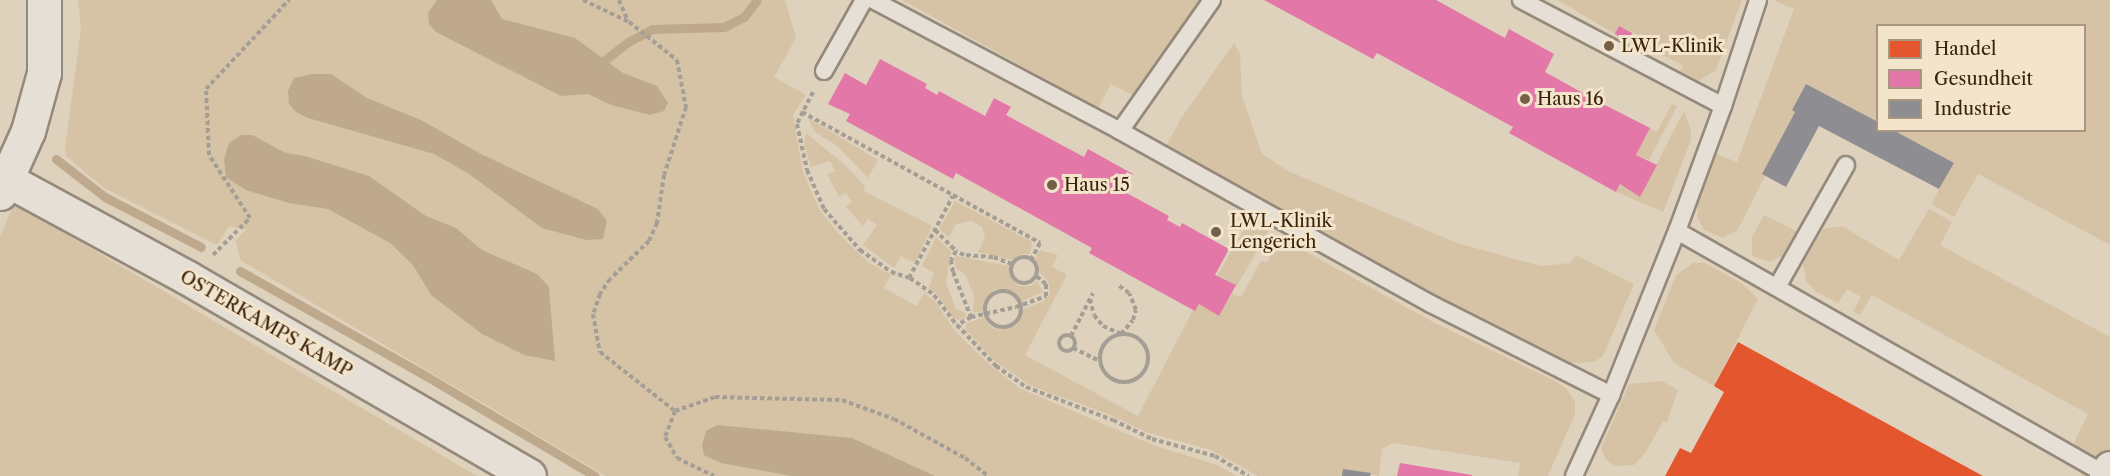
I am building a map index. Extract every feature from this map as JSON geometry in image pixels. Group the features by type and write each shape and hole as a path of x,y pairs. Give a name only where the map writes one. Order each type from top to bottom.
{"street":[{"path":"2,183 28,131 44,73 44,0"},
{"name":"OSTERKAMPS KAMP","path":"2,183 188,278 529,476"},
{"path":"2106,476 2110,468"}],"lane":[{"path":"824,71 864,0"},
{"path":"873,0 1120,131 1431,304 1611,395"},
{"path":"1120,131 1212,0"},
{"path":"1521,0 1723,106"},
{"path":"1575,476 1611,395 1677,231 1723,106 1758,0"},
{"path":"1777,287 1846,165"},
{"path":"1677,231 2106,476"}],"path":[{"path":"188,278 250,218 209,155 206,89 288,0"},
{"path":"583,0 628,22 676,60 686,107 664,175 657,223 649,241 610,279 600,294 593,314 600,352 675,411"},
{"path":"619,0 628,22"},
{"path":"824,71 797,124 807,170 824,209 860,250 891,272 909,278 934,295 957,325 996,366 1026,387 1113,420 1152,439 1215,456 1248,476"},
{"path":"802,112 1040,243 1031,260"},
{"path":"909,278 953,196"},
{"path":"935,230 956,251 964,255 993,257 1012,264 1023,258 1031,260 1037,268 1036,276 1027,283 1018,282 1011,273 1012,264"},
{"path":"956,251 951,260 953,272 971,317"},
{"path":"957,325 985,312 1020,306 1046,296 1046,284 1036,276"},
{"path":"1118,285 1129,293 1136,310 1133,320 1121,334"},
{"path":"999,292 1011,293 1020,306 1019,317 1006,327 991,322 985,312 986,302 999,292"},
{"path":"1071,336 1093,293"},
{"path":"1090,299 1094,315 1103,326 1121,334"},
{"path":"1121,334 1131,334 1144,343 1148,358 1143,373 1130,382 1114,380 1102,369 1100,361 1103,345 1108,339 1121,334"},
{"path":"1071,336 1063,335 1058,344 1064,350 1073,348 1100,361"},
{"path":"1071,336 1074,339 1073,348"},
{"path":"675,411 716,397 842,400 894,419 965,458 988,476"},
{"path":"675,411 665,437 676,458 714,476"}],"shaded area":[{"path":"78,0 785,0 796,38 774,77 806,95 793,115 803,172 819,209 838,233 868,262 891,275 884,288 917,306 924,293 935,301 954,330 991,366 1019,388 1153,445 1217,465 1237,476 606,476 240,260 236,240 246,230 229,226 217,245 104,188 66,156 65,148 81,29"},
{"path":"437,0 491,0 502,19 575,38 623,73 657,86 668,103 664,111 650,115 611,105 588,94 561,96 436,32 429,24 428,13"},
{"path":"902,0 1202,0 1136,97 1111,84 1098,108"},
{"path":"1558,0 1742,0 1716,70 1699,81 1680,71 1684,66 1634,41 1637,34 1619,26 1615,34"},
{"path":"1773,0 2110,0 2110,245 1978,174 1954,217 1931,204 1954,163 1895,132 2086,132 2086,24 1876,24 1876,121 1806,84 1792,110 1795,112 1762,174 1765,176 1737,231 1723,238 1704,230 1697,217 1698,204 1716,154 1737,162 1794,9"},
{"path":"1234,43 1240,53 1242,96 1262,154 1288,171 1457,243 1541,266 1570,263 1576,255 1634,284 1603,356 1594,362 1571,363 1431,294 1154,142 1158,139 1167,145 1180,120"},
{"path":"312,74 331,74 367,98 421,120 481,154 598,209 607,221 603,239 586,240 542,228 469,174 434,154 308,118 296,112 289,104 288,91 294,78"},
{"path":"1672,104 1677,106 1649,160 1636,155 1650,128 1657,132"},
{"path":"1684,111 1691,130 1691,140 1663,212 1616,192 1620,184 1640,196"},
{"path":"808,118 878,160 868,178 837,146 815,132"},
{"path":"806,133 845,165 865,186 864,191 932,226 915,263 901,256 894,268 863,245 877,225 868,219 863,226 846,207 852,202 846,193 839,197 827,174 835,171 830,161 811,167 804,144"},
{"path":"241,135 252,135 286,153 305,156 369,176 426,216 456,228 482,250 537,274 549,287 555,361 524,355 482,334 431,295 413,265 390,243 328,209 289,203 246,190 226,177 224,159 229,143"},
{"path":"955,201 1032,242 1030,254 1021,254 1012,260 978,252 985,238 982,227 972,221 956,224 949,237 939,229"},
{"path":"14,203 477,476 0,476 0,237"},
{"path":"1929,209 1952,222 1940,245 2110,337 2110,476 2081,476 2086,454 2078,450 2074,443 2088,414 1872,295 1860,315 1853,311 1861,297 1847,289 1838,303 1816,292 1806,281 1803,263 1823,229 1842,226 1899,260"},
{"path":"1764,215 1800,233 1788,253 1770,262 1752,256 1752,237"},
{"path":"1250,219 1269,230 1236,287 1217,276"},
{"path":"1274,234 1433,322 1567,389 1575,402 1575,414 1548,476 1518,476 1520,463 1393,443 1382,449 1379,476 1344,469 1342,476 1258,476 1211,450 1146,432 1108,414 1031,386 995,361 965,329 967,323 984,317 990,326 1000,330 1017,325 1024,309 1044,301 1050,293 1048,281 1040,273 1035,259 1040,250 1058,255 1052,267 1067,275 1025,355 1138,416 1193,310 1195,311 1199,304 1219,316 1232,294 1241,297 1261,261 1267,262 1276,245 1270,242"},
{"path":"936,237 951,251 946,283 956,309 966,313 966,317 960,320 953,318 937,294 929,288 934,273 922,266"},
{"path":"956,256 1009,266 1010,276 1018,286 1031,286 1037,281 1043,292 1022,301 1016,293 995,289 986,298 983,311 973,313 974,296 965,274 956,268 954,261"},
{"path":"1693,263 1705,263 1743,284 1758,299 1714,386 1674,363 1654,330 1676,275"},
{"path":"1662,381 1678,390 1667,422 1663,422 1645,453 1634,465 1615,466 1606,460 1601,448 1629,384"},
{"path":"717,425 852,438 935,476 791,476 721,463 704,455 702,445 706,431"}],"building: Handel":[{"path":"1738,342 1983,476 1665,476 1680,448 1691,453 1724,392 1714,386"}],"building: Gesundheit":[{"name":"Haus 16","path":"1264,0 1436,0 1505,38 1509,29 1554,54 1545,72 1590,97 1588,100 1601,108 1603,104 1650,128 1636,155 1657,165 1640,197 1620,184 1616,192 1509,133 1513,127 1377,53 1373,59"},
{"path":"1619,26 1632,33 1628,41 1615,34"},
{"name":"Haus 15","path":"880,59 927,84 925,88 937,95 939,91 985,116 994,98 1011,107 1006,115 1084,157 1088,149 1133,174 1123,191 1169,216 1167,220 1180,227 1182,223 1229,249 1215,275 1236,285 1219,316 1199,304 1195,311 1089,253 1092,248 956,173 953,179 846,121 850,114 828,104 845,73 866,85"},
{"path":"1400,463 1472,475 1472,476 1397,476"}],"building: Industrie":[{"path":"1806,84 1876,121 1876,132 1897,132 1954,163 1939,189 1819,126 1786,187 1762,174 1795,112 1792,110"},
{"path":"1343,469 1371,473 1370,476 1342,476"}],"waterway":[{"path":"601,63 628,42 652,29 724,27 744,17 757,0"},
{"path":"56,159 105,197 201,247"},
{"path":"240,271 426,376 595,476"}],"place":[{"name":"LWL-Klinik","path":"1609,46"},
{"name":"Haus 16","path":"1525,99"},
{"name":"Haus 15","path":"1052,185"},
{"name":"LWL-Klinik Lengerich","path":"1216,232"}]}
